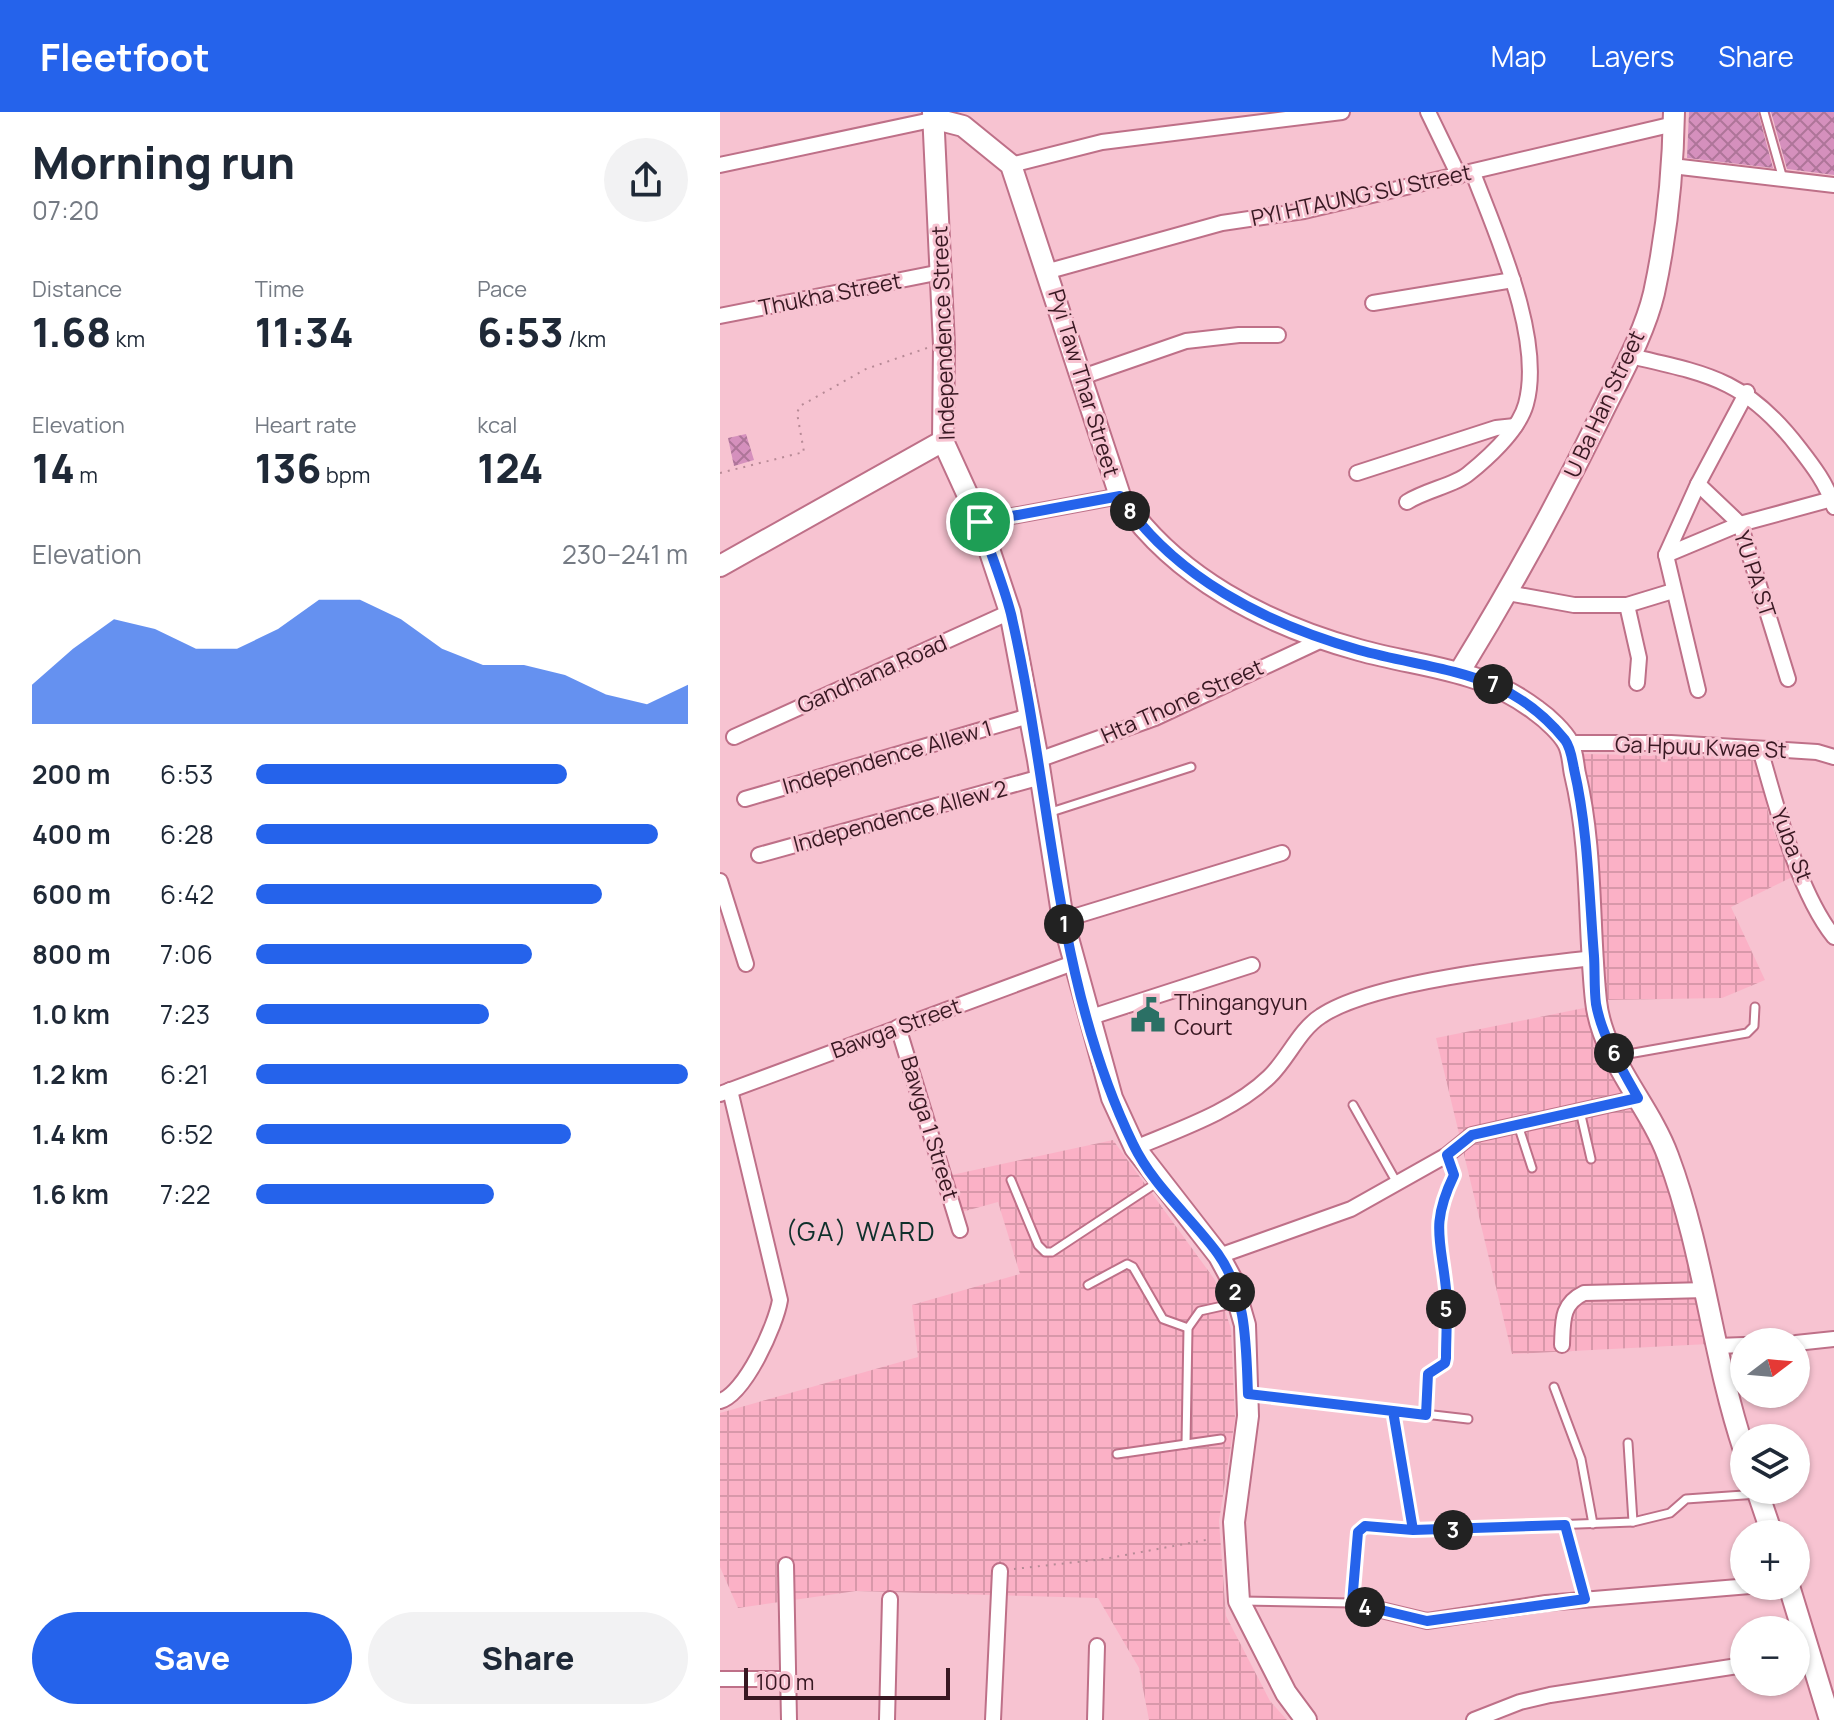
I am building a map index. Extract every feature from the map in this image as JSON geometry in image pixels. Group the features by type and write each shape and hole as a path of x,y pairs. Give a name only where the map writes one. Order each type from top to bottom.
{"street":[{"path":"720,165 935,116 963,126 1011,165 1102,142 1342,112"},
{"path":"1407,502 1426,490 1466,476 1515,426 1526,404 1529,372 1525,324 1513,280 1466,174 1428,112"},
{"name":"Independence Street","path":"935,116 944,345 943,441 980,522 1010,612 1040,768 1063,920 1112,1098 1135,1148 1158,1182 1219,1256 1245,1325 1248,1416 1234,1522 1239,1601 1286,1693 1306,1720"},
{"name":"PYI HTAUNG SU Street","path":"1049,271 1222,223 1304,211 1466,174 1674,118"},
{"name":"U Ba Han Street","path":"1460,671 1508,593 1630,356 1653,296 1672,195 1674,118"},
{"name":"Pyi Taw Thar Street","path":"1011,165 1049,271 1120,496 1140,526 1186,570 1282,623 1360,650 1460,671 1493,684 1539,712 1568,743"},
{"path":"1672,166 1834,185"},
{"name":"Thukha Street","path":"720,316 941,272"},
{"path":"1373,303 1513,280"},
{"path":"1082,377 1186,341 1278,335"},
{"path":"1630,356 1707,373 1747,392 1787,432 1820,475 1833,503 1740,524 1666,555"},
{"path":"1698,690 1666,555 1698,484 1747,392"},
{"path":"1357,473 1496,428 1515,426"},
{"path":"720,566 943,441"},
{"name":"YU PA ST","path":"1698,484 1740,524 1788,679"},
{"path":"980,522 1120,496"},
{"path":"1508,593 1574,605 1627,605 1673,591"},
{"path":"1627,605 1639,658 1637,683"},
{"name":"Gandhana Road","path":"734,737 1010,612"},
{"name":"Hta Thone Street","path":"1040,768 1324,639"},
{"name":"Independence Allew 1","path":"745,799 1029,716"},
{"path":"1568,743 1581,796 1596,1005 1615,1056 1668,1153 1707,1290 1724,1391 1735,1424"},
{"name":"Ga Hpuu Kwae St","path":"1568,743 1671,743 1834,757"},
{"name":"Yuba St","path":"1760,749 1786,834 1834,937"},
{"name":"Independence Allew 2","path":"759,855 1040,768"},
{"path":"1063,920 1282,853"},
{"path":"720,881 746,964"},
{"path":"1135,1148 1240,1099 1270,1076 1319,1017 1340,1007 1377,993 1540,964 1594,958"},
{"name":"Bawga Street","path":"725,1092 1073,963"},
{"path":"1088,1018 1252,965"},
{"name":"Bawga 1 Street","path":"898,1027 960,1230"},
{"path":"720,1401 728,1399 741,1386 777,1318 780,1300 725,1092"},
{"path":"1219,1256 1351,1209 1447,1155 1472,1135 1638,1098"},
{"path":"1562,1345 1563,1314 1570,1300 1584,1293 1707,1290"},
{"path":"1810,1342 1834,1339"},
{"path":"1717,1346 1730,1346"},
{"path":"786,1565 789,1720"},
{"path":"993,1720 1000,1571"},
{"path":"1352,1603 1427,1621 1585,1599 1730,1588"},
{"path":"887,1720 890,1599"},
{"path":"1095,1720 1097,1646"},
{"path":"1474,1720 1537,1698 1730,1667"},
{"path":"1810,1673 1830,1720"},
{"path":"720,1679 789,1679"}],"lane":[{"path":"1764,112 1783,179"},
{"path":"1046,814 1191,767"},
{"path":"1615,1056 1747,1033 1753,1030 1755,1007"},
{"path":"1353,1105 1397,1183"},
{"path":"1580,1111 1591,1159"},
{"path":"1518,1125 1532,1168"},
{"path":"1426,1415 1428,1374 1445,1363 1446,1358 1447,1292 1437,1227 1439,1205 1454,1175 1447,1155"},
{"path":"1011,1180 1038,1245 1045,1252 1052,1252 1158,1182"},
{"path":"1088,1285 1127,1264 1133,1267 1163,1319 1188,1328"},
{"path":"1186,1444 1188,1328 1200,1311 1238,1302"},
{"path":"1554,1387 1581,1459 1593,1524"},
{"path":"1248,1394 1468,1419"},
{"path":"1393,1411 1413,1530"},
{"path":"1117,1454 1221,1439"},
{"path":"1628,1443 1633,1522"},
{"path":"1239,1601 1352,1603 1358,1532 1365,1526 1413,1530 1633,1522 1670,1513 1686,1499 1730,1495"},
{"path":"1565,1525 1585,1599"}],"path":[{"path":"720,473 804,452 797,413 800,406 886,360 915,350 944,345"},
{"path":"1000,1571 1104,1559 1211,1539"}],"shaded area":[{"path":"1580,754 1755,757 1771,824 1792,877 1731,907 1765,980 1722,998 1605,1000 1590,793"},
{"path":"1589,1007 1594,1036 1661,1159 1695,1271 1709,1344 1512,1354 1436,1038"},
{"path":"1113,1140 1215,1280 1231,1329 1235,1419 1219,1521 1226,1616 1270,1701 1287,1720 1149,1720 1139,1668 1098,1598 856,1591 738,1608 720,1567 720,1413 918,1357 912,1305 1020,1274 998,1202 958,1213 947,1176"}],"building":[{"path":"1689,112 1758,112 1773,168 1687,158"},
{"path":"1771,112 1834,112 1834,175 1787,169"},
{"path":"746,434 754,460 734,466 728,438"}],"place":[{"name":"Thingangyun Court","path":"1148,1015"}],"district":[{"name":"(GA) WARD","path":"861,1232"}],"route":[{"path":"980,522 1010,612 1038,760 1063,920 1112,1098 1135,1148 1158,1182 1219,1256 1232,1280 1245,1325 1248,1394 1393,1411 1413,1530 1565,1525 1585,1599 1427,1621 1352,1603 1358,1532 1361,1528 1413,1530 1403,1471 1393,1411 1426,1415 1428,1374 1445,1363 1447,1292 1437,1227 1439,1205 1454,1175 1447,1155 1472,1135 1638,1098 1615,1056 1596,1005 1581,796 1568,743 1539,712 1493,684 1460,671 1360,650 1282,623 1186,570 1140,526 1120,496 980,522"}]}
